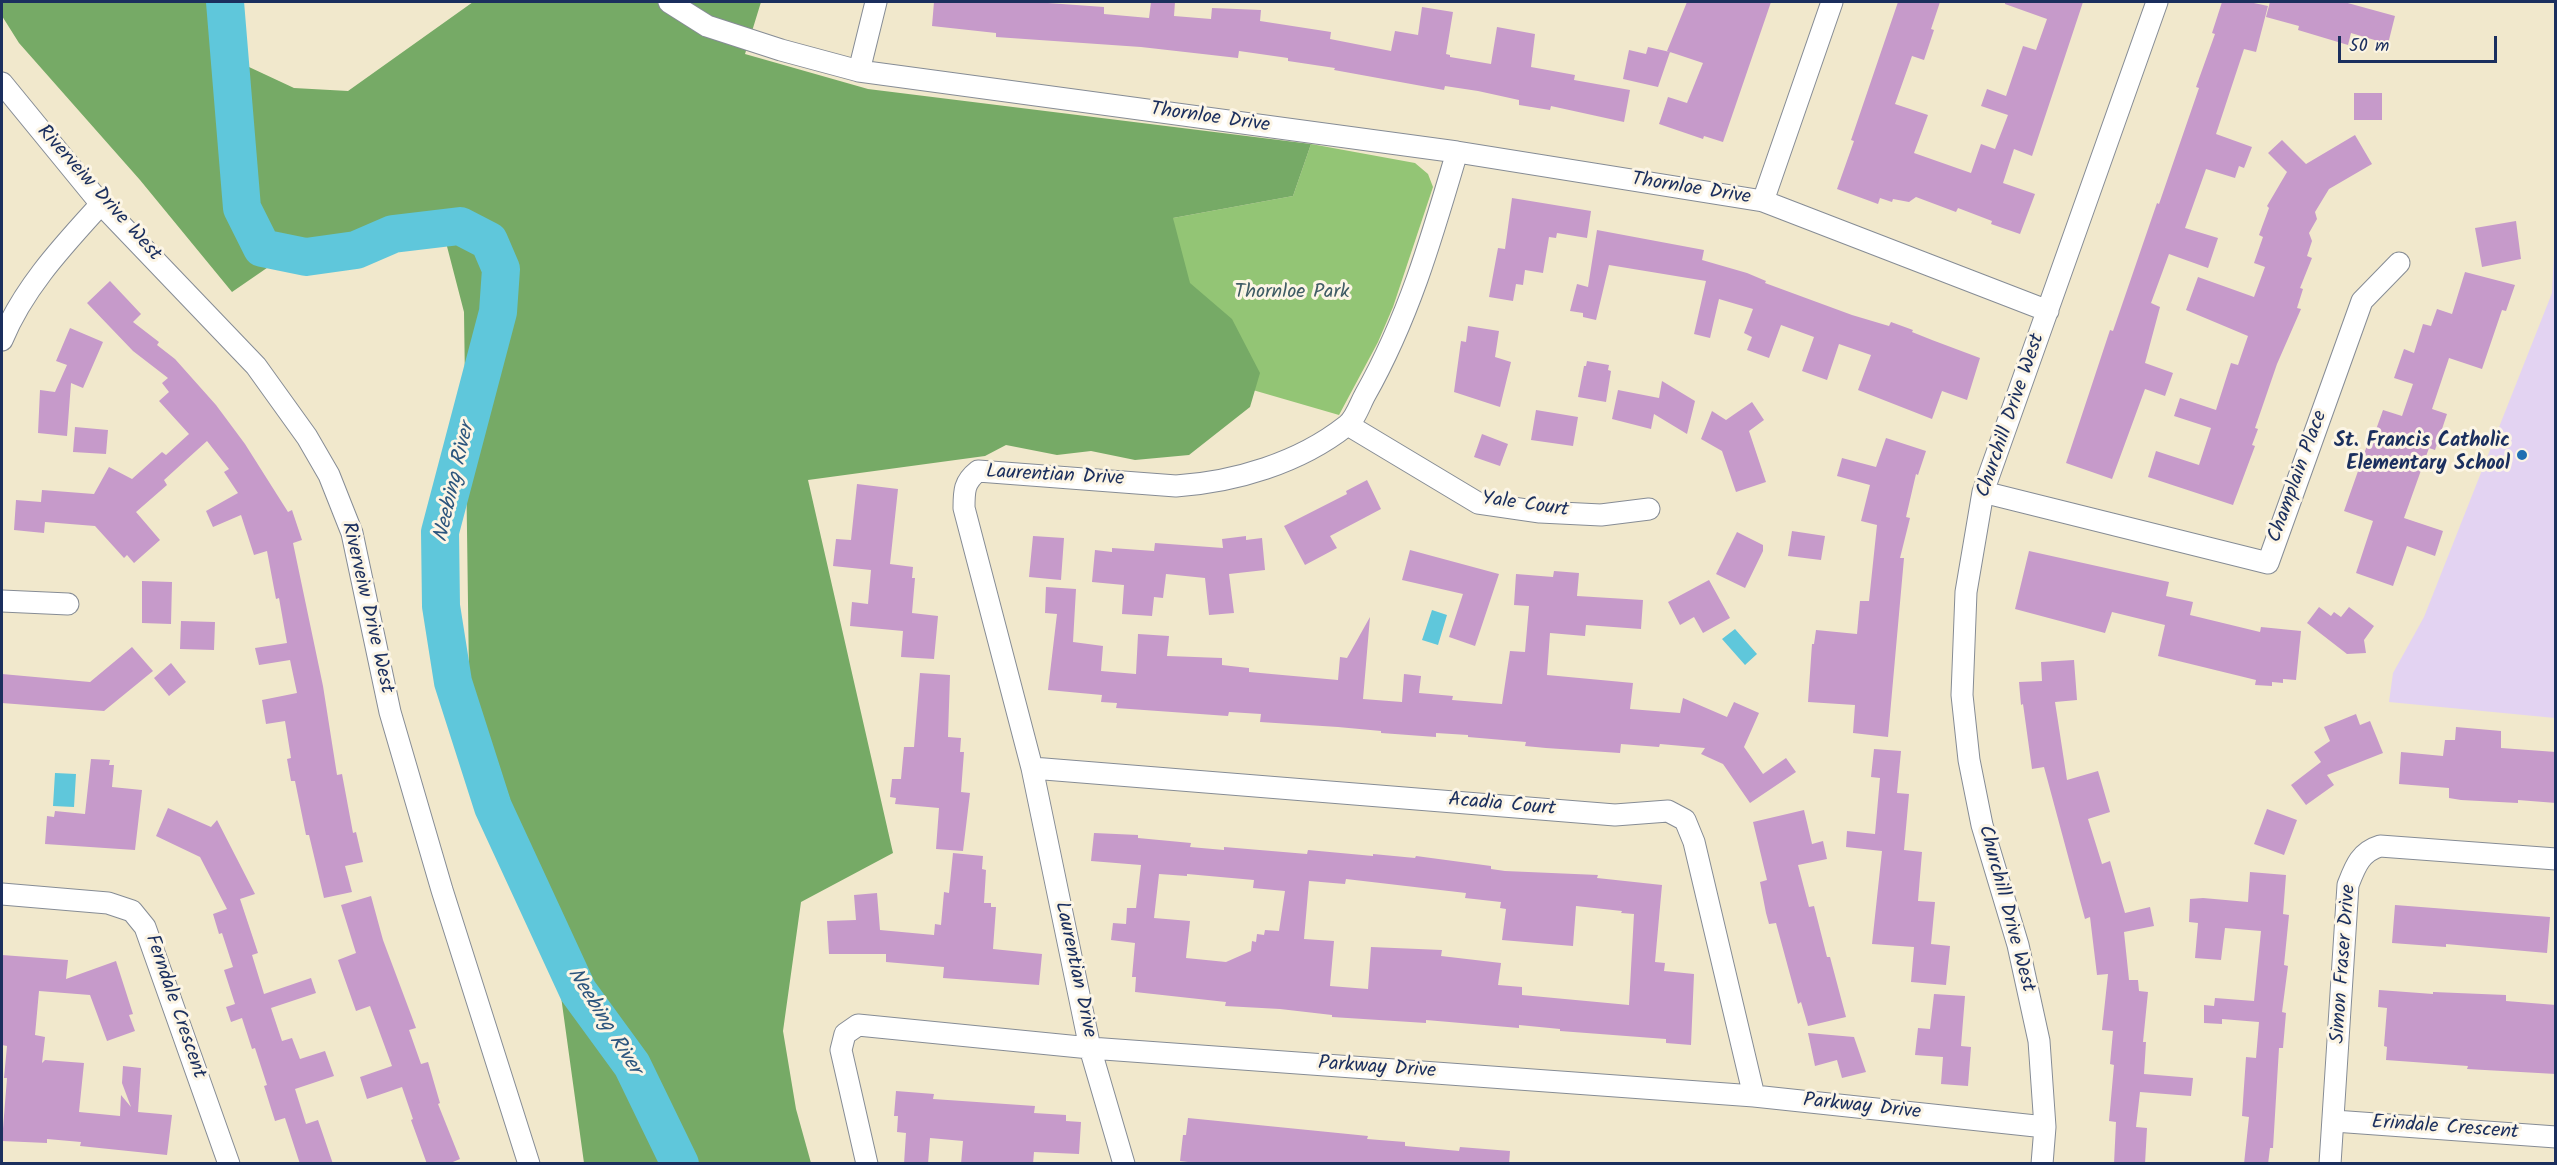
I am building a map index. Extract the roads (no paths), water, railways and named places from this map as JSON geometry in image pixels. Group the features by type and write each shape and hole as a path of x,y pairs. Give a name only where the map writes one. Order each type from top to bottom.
{"street":[{"name":"Thornloe Drive","path":"669,2 707,26 859,72 1457,152 1763,201 2048,311"},
{"path":"859,72 876,2"},
{"name":"Thornloe Drive","path":"1763,201 1832,2"},
{"name":"Churchill Drive West","path":"2042,1164 2045,1127 2038,1041 2018,945 1977,805 1969,760 1962,695 1966,592 1983,492 2157,2"},
{"name":"Riverveiw Drive West","path":"2,83 101,204 256,366 307,436 329,475 352,533 390,712 442,890 529,1164"},
{"name":"Laurentian Drive","path":"1124,1164 1090,1048 1032,768 964,508 964,488 969,478 978,471 1176,486 1204,484 1257,472 1302,454 1348,425 1383,363 1420,275 1457,152"},
{"path":"2,340 24,295 55,255 101,204"},
{"name":"Champlain Place","path":"1983,492 2268,563 2362,302 2399,262"},
{"name":"Yale Court","path":"1348,425 1478,503 1540,512 1601,515 1649,509"},
{"path":"2,601 68,604"},
{"name":"Acadia Court","path":"1032,768 1615,815 1668,811 1685,820 1694,842 1754,1096"},
{"name":"Simon Fraser Drive","path":"2330,1164 2348,885 2357,861 2370,849 2380,846 2556,859"},
{"name":"Ferndale Crescent","path":"2,894 108,903 132,911 145,927 229,1164"},
{"name":"Parkway Drive","path":"867,1164 841,1050 845,1034 858,1025 1090,1048 1754,1096 2045,1127"},
{"name":"Erindale Crescent","path":"2334,1122 2556,1137"}],"water":[{"path":"1432,610 1447,615 1438,645 1422,640"},
{"path":"1735,629 1757,654 1745,665 1722,639"},
{"path":"55,773 76,774 74,807 53,806"}],"waterway":[{"name":"Neebing River","path":"225,2 242,208 262,248 306,257 356,250 393,234 460,226 489,241 501,269 498,312 440,532 441,606 453,682 493,807 578,991 632,1065 680,1164"}],"place":[{"name":"St. Francis Catholic Elementary School","path":"2522,455"}],"park label":[{"name":"Thornloe Park","path":"1292,294"}]}
